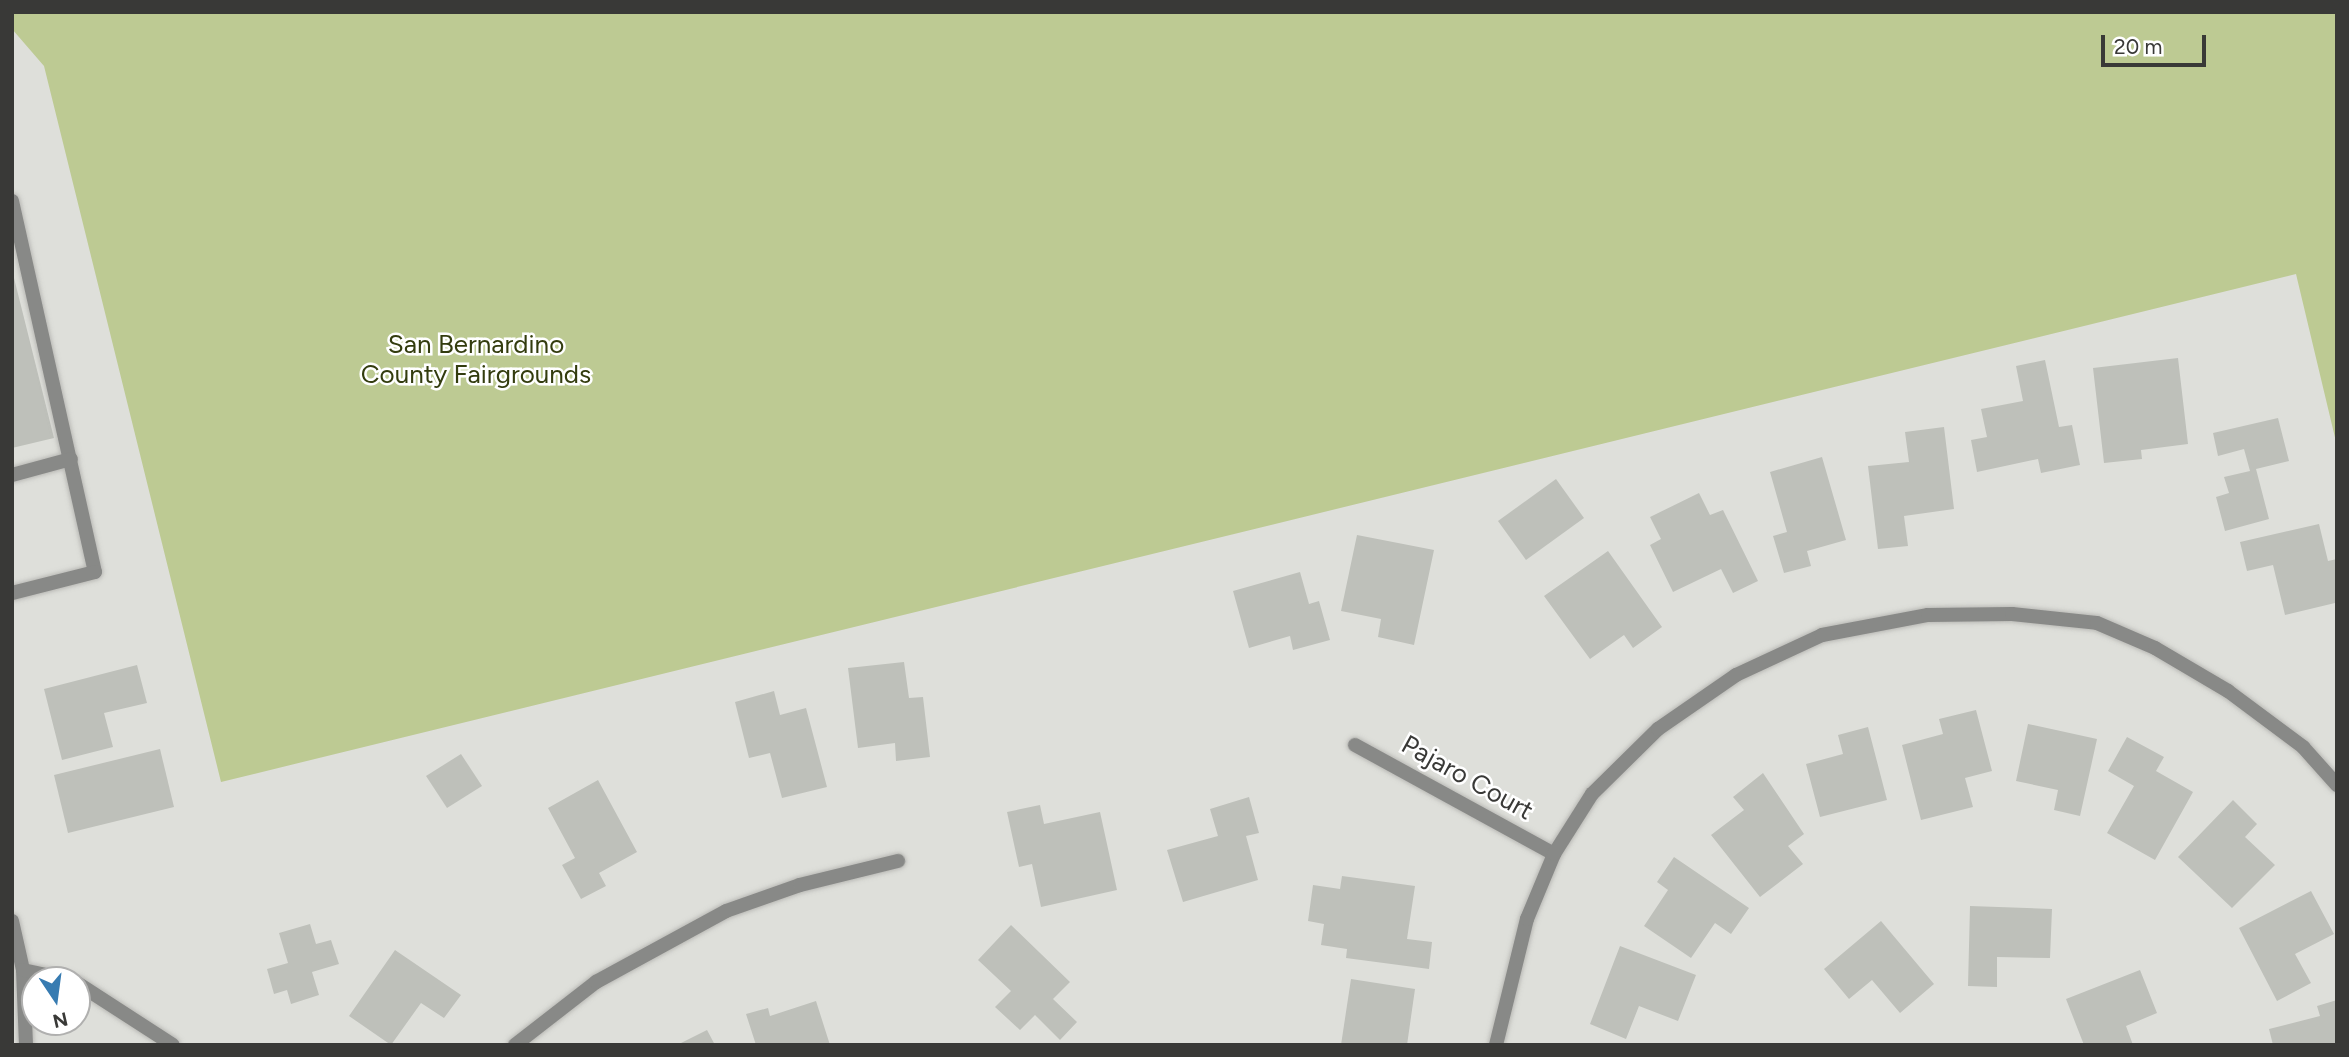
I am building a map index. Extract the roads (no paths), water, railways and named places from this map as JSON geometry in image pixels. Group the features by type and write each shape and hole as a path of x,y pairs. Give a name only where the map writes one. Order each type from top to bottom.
{"street":[{"path":"12,201 96,572 12,593"},
{"path":"12,475 71,459"},
{"path":"1496,1045 1527,919 1555,854 1591,794 1658,729 1736,675 1822,635 1928,615 2012,614 2098,623 2155,648 2228,691 2302,747 2337,785"},
{"name":"Pajaro Court","path":"1355,745 1555,854"},
{"path":"516,1045 596,982 726,911 800,885 898,862"},
{"path":"12,921 22,966"},
{"path":"91,992 173,1045"}],"park label":[{"name":"San Bernardino County Fairgrounds","path":"476,360"}]}
